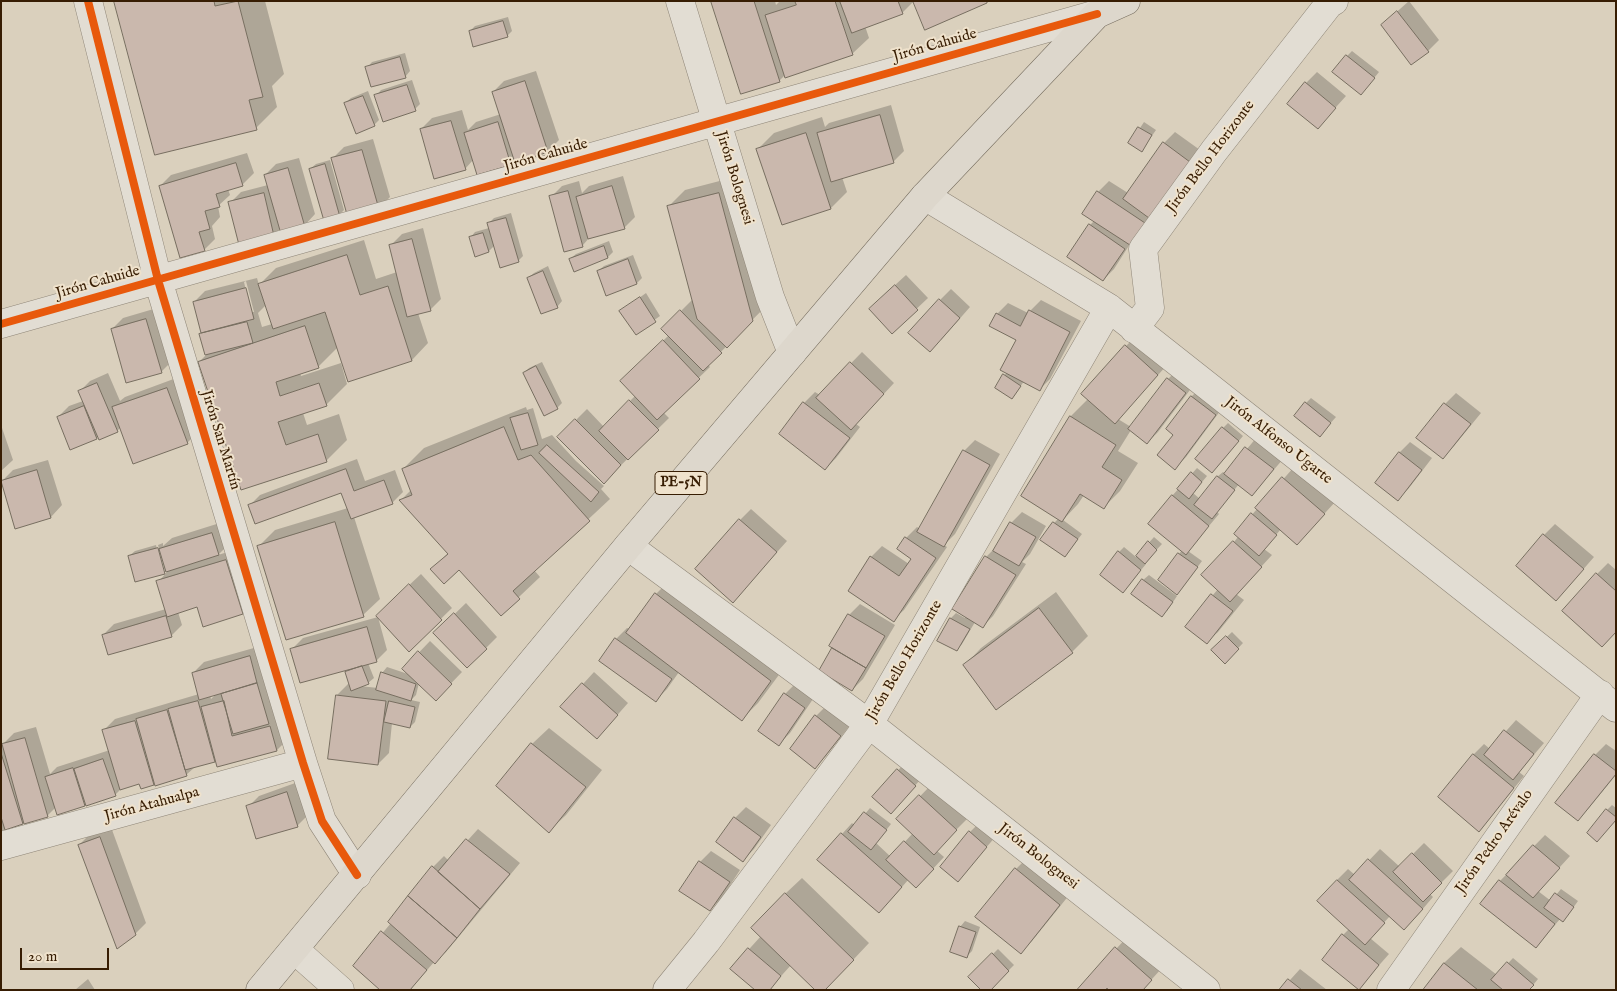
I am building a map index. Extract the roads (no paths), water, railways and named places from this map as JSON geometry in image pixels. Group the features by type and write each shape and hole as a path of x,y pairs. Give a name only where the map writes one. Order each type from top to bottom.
{"highway":[{"name":"PE-5N","path":"260,990 628,546 925,196 1097,14 1126,1"}],"street":[{"name":"Jirón San Martín","path":"88,1 158,280 303,763 322,821 356,875"},
{"name":"Jirón Bolognesi","path":"680,1 770,297 792,353"},
{"name":"Jirón Bello Horizonte","path":"1134,329 1150,308 1143,249 1214,151 1329,4 1334,1"},
{"name":"Jirón Cahuide","path":"1,324 1097,14"},
{"name":"Jirón Alfonso Ugarte","path":"925,196 1108,308 1608,701"},
{"name":"Jirón Bello Horizonte","path":"667,990 706,942 869,724 1108,308"},
{"name":"Jirón Bolognesi","path":"628,546 869,724 1206,990"},
{"name":"Jirón Pedro Arévalo","path":"1391,990 1608,701"},
{"name":"Jirón Atahualpa","path":"1,846 303,763"},
{"path":"295,950 340,990"}]}
